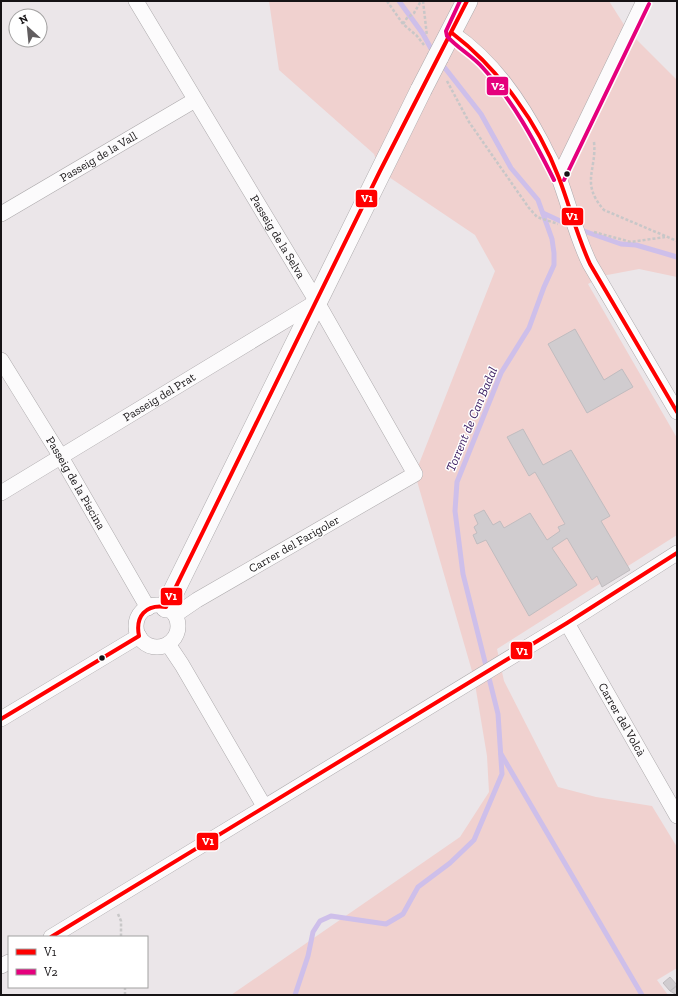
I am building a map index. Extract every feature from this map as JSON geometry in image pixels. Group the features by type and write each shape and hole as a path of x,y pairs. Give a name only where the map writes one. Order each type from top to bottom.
{"street":[{"name":"Passeig de la Selva","path":"136,1 317,302 415,474"},
{"path":"163,610 421,90 431,51 452,33 467,1"},
{"path":"559,177 584,122 644,1"},
{"path":"452,33 470,45 498,74 529,118 559,177 580,243 590,264 677,412"},
{"name":"Passeig de la Vall","path":"1,214 195,100"},
{"name":"Passeig del Prat","path":"1,493 317,302"},
{"name":"Passeig de la Piscina","path":"1,360 61,458 163,610"},
{"name":"Carrer del Farigoler","path":"163,610 197,600 415,474"},
{"path":"53,936 113,901 264,806 480,674 567,623 677,553"},
{"path":"163,610 178,628 173,640 168,644 155,647 143,642 139,636 136,628 137,620 142,613 163,610"},
{"name":"Carrer del Volcà","path":"567,623 677,816"},
{"path":"1,719 139,636"},
{"path":"168,644 182,665 264,806"}],"path":[{"path":"387,1 403,24 431,51"},
{"path":"403,24 407,18 414,13 422,1"},
{"path":"422,1 431,51"},
{"path":"446,80 469,122 529,208 537,217 560,225"},
{"path":"584,122 593,133 594,146 590,181 598,203 604,210 677,241"},
{"path":"590,231 631,242 666,237"},
{"path":"113,901 121,921 121,936"}],"shaded area":[{"path":"269,1 609,1 628,31 677,80 677,277 639,269 602,276 588,284 677,438 677,535 497,649 504,681 558,787 596,797 652,806 677,847 677,968 657,980 668,995 231,995 460,837 489,792 487,756 474,678 415,474 495,271 475,235 380,171 374,154 279,70"}],"building":[{"path":"575,329 604,380 622,369 633,387 587,413 548,344"},
{"path":"523,429 543,465 571,450 610,516 601,521 630,570 602,587 597,576 592,580 567,538 552,548 577,585 529,616 486,540 477,544 473,535 477,533 474,527 478,524 474,515 484,510 493,525 500,521 504,528 530,513 547,540 560,531 558,527 565,524 535,472 529,476 507,437"},
{"path":"670,977 677,985 670,991 663,983"},
{"path":"677,986 677,995 670,991"}],"waterway":[{"name":"Torrent de Can Badal","path":"399,1 423,34 434,54"},
{"name":"Torrent de Can Badal","path":"295,995 308,956 313,932 320,921 331,916 386,924 403,914 418,887 450,863 474,840 502,774 498,714 463,574 455,511 457,482 501,373 529,328 554,265 554,253 552,239 538,200 511,168 481,114 441,63"},
{"path":"543,213 571,226"},
{"path":"578,229 621,244 636,245 677,257"},
{"path":"501,754 642,995"}],"transit line":[{"name":"V2","path":"460,1 446,31 447,36 479,64 504,94 531,136 554,180"},
{"name":"V1","path":"1,719 139,636 139,623 144,613 153,607 166,607 380,171 467,1"},
{"name":"V2","path":"564,180 649,4"},
{"name":"V1","path":"452,33 486,63 501,80 515,98 540,137 559,178 581,243 590,264 677,412"},
{"name":"V1","path":"53,936 567,623 677,553"}]}
